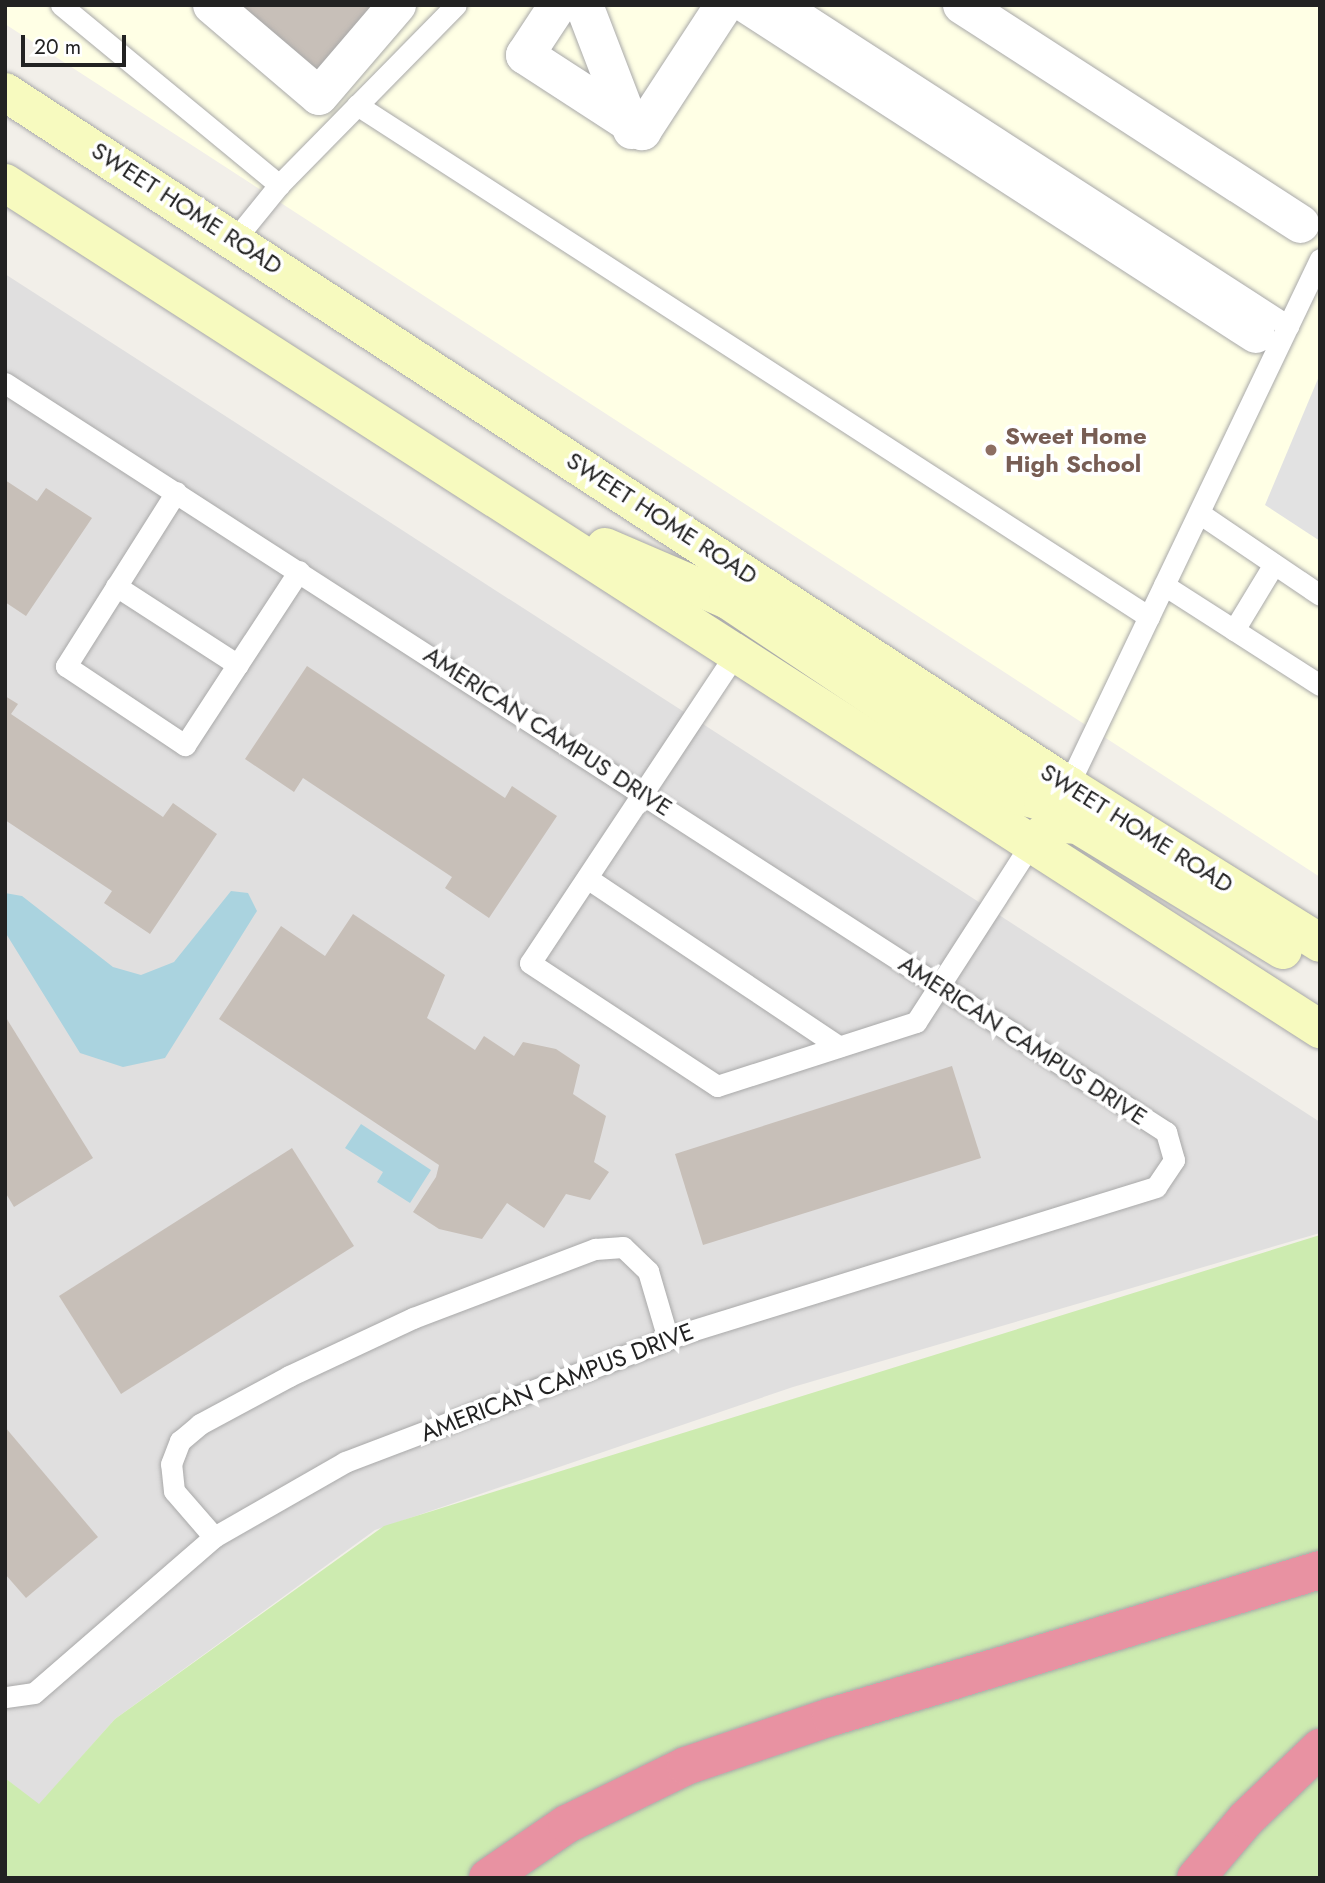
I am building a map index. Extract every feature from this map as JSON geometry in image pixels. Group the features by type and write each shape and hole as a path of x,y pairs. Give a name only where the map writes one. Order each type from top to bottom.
{"highway":[{"path":"488,1878 567,1824 686,1766 831,1717 1320,1570"},
{"path":"1196,1878 1246,1818 1320,1748"}],"main road":[{"name":"SWEET HOME ROAD","path":"5,92 236,238 1069,786 1320,943"},
{"path":"5,183 1320,1029"},
{"path":"501,502 728,600 1021,796 1043,802 1069,786"},
{"path":"1032,843 1055,824 1078,825 1294,957 1320,967"}],"street":[{"path":"212,5 319,96 397,5"},
{"path":"558,5 525,55 642,131 724,5"},
{"path":"584,5 643,158"},
{"path":"748,5 1272,330"},
{"path":"962,5 1300,224"}],"lane":[{"path":"61,5 279,185"},
{"path":"236,238 279,185 456,5"},
{"path":"792,5 1272,330"},
{"path":"357,105 1149,617"},
{"path":"736,653 530,963 717,1086 916,1022 1069,786 1199,513 1272,330 1314,288 1320,260"},
{"name":"AMERICAN CAMPUS DRIVE","path":"5,383 644,792 1166,1132 1174,1160 1156,1187 668,1339 345,1462 214,1537 34,1693 5,1697"},
{"path":"176,492 66,666 185,746 299,571"},
{"path":"1199,513 1320,595"},
{"path":"1234,630 1274,564"},
{"path":"1164,585 1320,685"},
{"path":"116,586 238,665"},
{"path":"587,878 839,1047"},
{"path":"214,1537 174,1491 171,1464 180,1441 200,1424 289,1376 413,1318 595,1249 623,1247 648,1270 668,1339"}],"shaded area":[{"name":"Sweet Home High School","path":"5,5 1320,5 1320,877 5,24"},
{"path":"5,274 1320,1122 1320,1233 793,1387 375,1530 115,1719 39,1805 5,1778"},
{"path":"1320,374 1320,541 1265,505"}],"green space":[{"path":"1320,1235 1320,1878 5,1878 5,1778 39,1804 115,1719 384,1526"}],"water":[{"path":"231,891 248,893 257,911 165,1058 123,1067 80,1053 5,932 5,893 22,896 113,967 141,975 174,962"},
{"path":"361,1124 431,1170 410,1203 377,1182 383,1172 345,1148"}],"building":[{"path":"233,5 389,5 323,82"},
{"path":"5,480 37,501 46,488 92,518 26,616 5,602"},
{"path":"307,666 505,798 512,786 557,816 489,918 445,888 452,877 303,778 294,792 245,759"},
{"path":"5,696 18,704 11,714 163,817 173,803 217,834 150,934 104,903 112,891 5,820"},
{"path":"353,914 445,975 427,1018 475,1050 484,1036 514,1056 523,1042 556,1049 580,1065 573,1094 606,1116 594,1162 609,1172 590,1200 566,1194 544,1228 507,1203 482,1239 439,1229 413,1212 436,1177 439,1165 219,1019 281,926 325,956"},
{"path":"5,1016 93,1158 14,1207 5,1192"},
{"path":"952,1066 981,1158 703,1245 675,1154"},
{"path":"292,1148 354,1246 121,1394 59,1296"},
{"path":"5,1427 98,1537 26,1598 5,1574"}],"place":[{"name":"Sweet Home High School","path":"991,450"}]}
